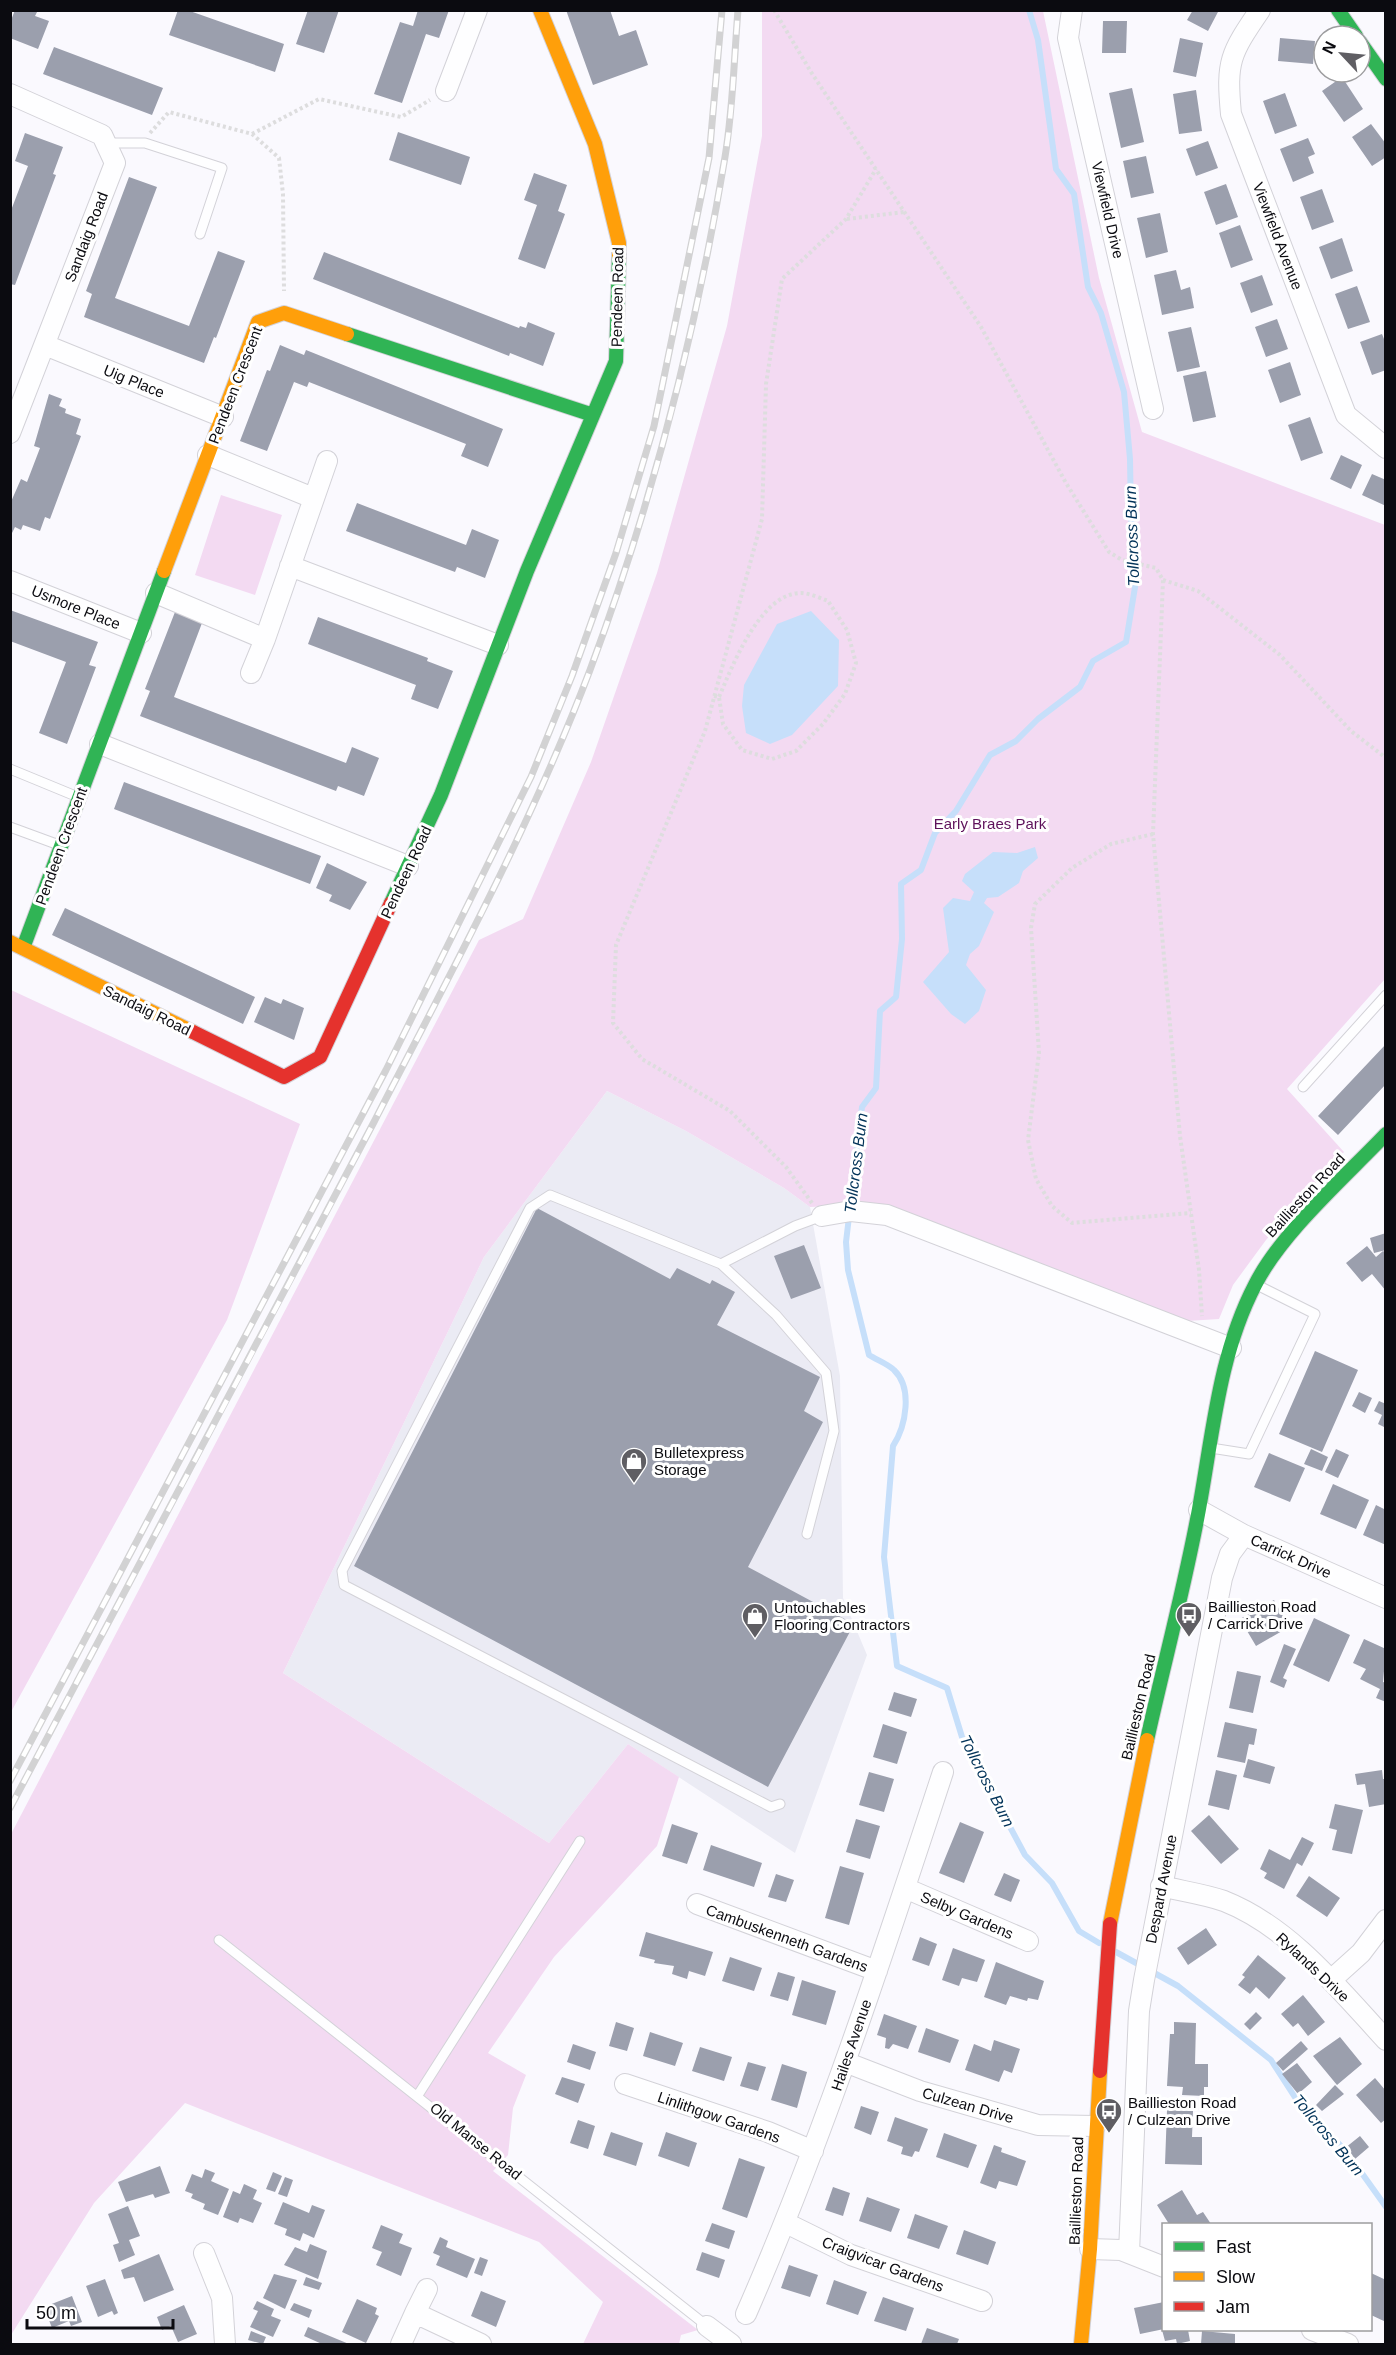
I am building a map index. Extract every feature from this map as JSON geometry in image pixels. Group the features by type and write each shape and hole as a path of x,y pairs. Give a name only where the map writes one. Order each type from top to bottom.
{"street":[{"path":"446,91 477,10"},
{"name":"Pendeen Road","path":"284,1077 320,1057 441,795 527,571 616,361 619,243 596,144 540,10"},
{"name":"Viewfield Drive","path":"1072,10 1068,38 1153,409"},
{"name":"Viewfield Avenue","path":"1260,10 1236,45 1228,76 1231,114 1346,415 1386,448"},
{"path":"1338,10 1348,24"},
{"path":"1372,59 1386,79"},
{"path":"10,94 102,135 105,143"},
{"name":"Sandaig Road","path":"10,433 115,163 105,143"},
{"path":"284,313 593,415"},
{"name":"Pendeen Crescent","path":"17,945 61,846 258,322 284,313"},
{"name":"Uig Place","path":"45,345 223,417"},
{"path":"208,455 313,498"},
{"path":"251,672 266,639 327,461"},
{"path":"290,566 498,645"},
{"name":"Usmore Place","path":"10,581 141,633"},
{"path":"156,593 266,639"},
{"path":"100,744 408,866"},
{"name":"Sandaig Road","path":"17,945 284,1077"},
{"name":"Baillieston Road","path":"1081,2344 1090,2249 1107,1935 1130,1813 1199,1510 1213,1414 1231,1348 1255,1284 1276,1250 1386,1134"},
{"path":"822,1216 851,1211 887,1215 1231,1348"},
{"name":"Carrick Drive","path":"1199,1510 1244,1535 1386,1598"},
{"name":"Despard Avenue","path":"1129,2253 1139,2012 1144,1980 1224,1571 1230,1554 1244,1535"},
{"name":"Hailes Avenue","path":"746,2314 786,2223 813,2151 877,1971 943,1772"},
{"name":"Rylands Drive","path":"1161,1886 1223,1901 1277,1931 1331,1980 1386,2040"},
{"name":"Selby Gardens","path":"905,1888 1028,1941"},
{"name":"Cambuskenneth Gardens","path":"697,1904 877,1971"},
{"path":"1331,1980 1361,1953 1386,1920"},
{"name":"Culzean Drive","path":"845,2062 920,2091 1038,2125 1095,2126"},
{"name":"Linlithgow Gardens","path":"625,2084 768,2132 813,2151"},
{"name":"Craigvicar Gardens","path":"786,2223 851,2255 982,2301"},
{"path":"1090,2249 1129,2253 1162,2266"},
{"path":"204,2253 222,2298 225,2344"},
{"path":"402,2344 427,2289"},
{"path":"415,2313 481,2344"},
{"name":"Old Manse Road","path":"707,2326 731,2344"},
{"path":"1320,2336 1348,2344"}],"lane":[{"path":"105,143 145,143 222,168 200,234"},
{"path":"10,769 79,797"},
{"path":"10,827 61,846"},
{"path":"1304,1087 1386,995"},
{"path":"780,1804 771,1807 344,1585 342,1571 530,1208 550,1195 721,1264 776,1315 826,1374 834,1431 807,1534"},
{"path":"721,1264 795,1226 822,1216"},
{"path":"1208,1448 1249,1454 1315,1314 1255,1284"},
{"path":"418,2095 580,1841"},
{"name":"Old Manse Road","path":"219,1940 418,2095 707,2326"}],"path":[{"path":"774,10 981,327 1066,483 1109,552 1122,560 1156,568 1163,580 1153,834 1180,1136 1203,1318"},
{"path":"252,134 319,99 401,117 446,91"},
{"path":"145,143 152,129 169,112 252,134 279,158 283,194 284,313"},
{"path":"822,1216 786,1167 730,1111 642,1059 613,1023 616,945 717,697 762,519 766,384 782,279 846,219 876,169"},
{"path":"846,219 904,212"},
{"path":"1163,580 1198,591 1280,655 1351,731 1386,758"},
{"path":"800,593 828,601 848,630 856,663 845,694 823,724 796,751 772,759 742,750 723,724 717,697 744,640 775,603 800,593"},
{"path":"1153,834 1111,844 1072,868 1035,904 1031,928 1039,1053 1028,1140 1036,1179 1052,1206 1072,1223 1191,1213"}],"shaded area":[{"path":"607,1091 686,1131 784,1188 810,1207 840,1376 843,1598 867,1655 795,1853 628,1744 549,1843 283,1673 484,1257"}],"green space":[{"name":"Early Braes Park","path":"762,11 1043,11 1099,278 1142,432 1385,525 1385,979 1287,1089 1344,1152 1266,1240 1233,1285 1219,1319 1187,1321 1025,1262 883,1204 810,1207 784,1188 686,1131 607,1091 484,1257 283,1673 549,1843 628,1744 679,1777 657,1846 554,1957 488,2053 526,2075 513,2108 508,2155 493,2171 698,2330 681,2335 679,2344 583,2344 603,2302 539,2242 185,2103 94,2203 11,2335 10,1836 479,940 523,919 591,762 657,573 727,326 762,136"},
{"path":"221,495 282,515 255,595 195,575"},
{"path":"11,990 300,1124 227,1320 11,1712"}],"water":[{"path":"811,611 839,640 838,686 792,735 770,744 746,733 742,706 744,685 777,624"},
{"path":"1035,847 1038,858 1023,871 1019,883 998,897 987,898 984,903 994,912 979,946 970,954 966,965 986,990 979,1011 965,1024 951,1014 923,982 949,952 943,908 953,898 970,901 974,892 962,881 965,874 993,852 1017,853"}],"building":[{"path":"15,10 38,10 35,16 49,21 38,49 10,38 10,23"},
{"path":"178,10 187,10 284,44 275,72 169,35"},
{"path":"308,10 339,10 324,53 296,44"},
{"path":"418,10 449,10 439,38 426,34 402,103 374,94 400,22 413,26"},
{"path":"566,10 610,10 619,36 636,30 648,65 593,85"},
{"path":"1193,10 1219,10 1208,31 1187,20"},
{"path":"1103,21 1127,21 1126,53 1102,53"},
{"path":"1180,38 1203,43 1196,77 1173,72"},
{"path":"1280,38 1312,41 1312,64 1278,61"},
{"path":"54,47 163,88 152,115 43,74"},
{"path":"1332,84 1347,84 1363,109 1344,122 1322,91"},
{"path":"1132,88 1144,142 1121,148 1109,93"},
{"path":"1196,90 1202,131 1179,134 1173,94"},
{"path":"1285,93 1297,126 1275,134 1263,101"},
{"path":"1371,124 1386,144 1386,157 1372,166 1352,137"},
{"path":"398,132 470,157 461,185 389,160"},
{"path":"25,133 63,147 53,174 56,175 15,285 10,284 10,213 28,166 15,161"},
{"path":"1308,138 1315,154 1308,157 1314,173 1293,182 1280,149"},
{"path":"1208,141 1218,168 1196,176 1186,149"},
{"path":"1146,156 1154,193 1131,198 1123,161"},
{"path":"534,173 567,185 558,211 565,214 545,269 518,259 537,205 524,200"},
{"path":"129,177 157,187 115,298 189,326 218,251 245,261 216,338 214,337 204,363 84,317 92,294 86,291"},
{"path":"1226,184 1238,217 1216,225 1204,192"},
{"path":"1322,189 1334,222 1312,230 1300,197"},
{"path":"1160,213 1168,252 1146,258 1137,218"},
{"path":"1240,225 1253,260 1231,268 1219,233"},
{"path":"1342,238 1353,271 1331,279 1319,247"},
{"path":"324,252 519,328 520,326 526,328 528,322 555,333 543,366 510,353 509,356 313,279"},
{"path":"1176,270 1181,290 1190,287 1194,308 1162,315 1154,275"},
{"path":"1262,275 1273,305 1251,313 1240,283"},
{"path":"1357,286 1370,322 1348,329 1335,294"},
{"path":"1277,319 1288,349 1266,357 1255,327"},
{"path":"1191,327 1200,367 1177,372 1168,332"},
{"path":"1382,334 1386,344 1386,370 1372,375 1360,342"},
{"path":"280,345 304,355 306,350 503,429 488,467 461,456 466,444 309,382 307,387 294,382 267,451 240,441 267,370 270,371"},
{"path":"1290,362 1301,395 1280,403 1268,370"},
{"path":"1206,371 1216,417 1193,422 1183,376"},
{"path":"49,394 62,399 59,406 66,409 65,413 81,419 76,434 81,436 50,519 45,517 40,531 23,525 21,530 15,527 10,537 10,504 21,479 27,482 40,448 34,446"},
{"path":"1310,417 1323,453 1301,461 1288,425"},
{"path":"1341,455 1362,465 1351,489 1330,479"},
{"path":"1372,474 1386,480 1386,506 1362,495"},
{"path":"357,503 466,545 472,529 499,540 485,578 457,567 455,572 346,531"},
{"path":"10,610 98,642 89,665 96,667 67,744 39,733 66,662 10,641"},
{"path":"175,612 202,623 174,697 346,763 352,747 379,758 364,796 338,786 336,791 140,716 150,691 145,689"},
{"path":"318,617 428,658 427,661 453,671 438,709 411,699 416,685 308,644"},
{"path":"124,782 321,856 310,884 114,809"},
{"path":"327,863 367,882 350,910 329,901 332,895 316,888"},
{"path":"65,908 255,997 243,1024 52,935"},
{"path":"265,997 281,1004 283,999 304,1008 294,1040 254,1022"},
{"path":"1386,1044 1386,1084 1338,1135 1318,1116"},
{"path":"537,1208 670,1279 677,1268 710,1284 712,1280 735,1292 717,1325 820,1377 804,1411 823,1422 748,1567 854,1624 768,1787 354,1566"},
{"path":"1386,1233 1386,1250 1374,1253 1370,1238"},
{"path":"804,1245 821,1288 791,1299 774,1256"},
{"path":"1367,1246 1376,1257 1383,1251 1386,1253 1386,1291 1372,1274 1362,1282 1346,1263"},
{"path":"1315,1351 1358,1370 1322,1452 1279,1434"},
{"path":"1359,1392 1372,1398 1365,1413 1352,1406"},
{"path":"1379,1401 1386,1404 1386,1428 1378,1424 1382,1415 1374,1411"},
{"path":"1311,1449 1328,1457 1322,1471 1304,1464"},
{"path":"1336,1449 1349,1455 1338,1478 1325,1472"},
{"path":"1269,1453 1305,1468 1290,1502 1254,1487"},
{"path":"1333,1484 1369,1500 1356,1529 1320,1514"},
{"path":"1376,1505 1386,1510 1386,1545 1363,1535"},
{"path":"1274,1600 1289,1627 1256,1646 1240,1619"},
{"path":"1314,1618 1350,1635 1329,1682 1293,1665"},
{"path":"1364,1639 1386,1649 1383,1682 1386,1683 1386,1702 1376,1698 1380,1689 1360,1679 1366,1669 1353,1663"},
{"path":"1284,1644 1296,1649 1283,1678 1287,1680 1284,1688 1270,1682"},
{"path":"1237,1671 1261,1676 1253,1713 1229,1708"},
{"path":"894,1692 917,1699 911,1717 888,1710"},
{"path":"1225,1722 1257,1729 1254,1745 1249,1744 1245,1763 1217,1757"},
{"path":"883,1724 907,1732 897,1764 873,1757"},
{"path":"1248,1759 1275,1767 1270,1784 1243,1777"},
{"path":"1216,1770 1237,1775 1229,1810 1208,1805"},
{"path":"1382,1770 1383,1779 1386,1779 1386,1804 1369,1807 1365,1784 1357,1785 1355,1774"},
{"path":"869,1772 894,1779 884,1812 859,1805"},
{"path":"1335,1804 1363,1810 1352,1854 1332,1850 1337,1830 1329,1828"},
{"path":"1209,1815 1239,1849 1221,1864 1191,1831"},
{"path":"856,1819 880,1826 870,1859 846,1852"},
{"path":"960,1822 984,1832 964,1883 939,1873"},
{"path":"672,1824 698,1833 687,1864 662,1856"},
{"path":"1302,1837 1314,1843 1302,1866 1297,1863 1284,1889 1264,1878 1267,1873 1260,1869 1269,1849 1290,1860"},
{"path":"711,1845 762,1863 754,1887 703,1870"},
{"path":"840,1866 864,1873 849,1925 825,1918"},
{"path":"1004,1873 1020,1880 1011,1902 994,1895"},
{"path":"776,1874 794,1880 786,1902 768,1897"},
{"path":"1309,1876 1340,1898 1327,1917 1296,1896"},
{"path":"1206,1928 1217,1945 1188,1965 1177,1948"},
{"path":"646,1932 713,1952 705,1976 689,1971 687,1979 672,1974 674,1966 654,1963 655,1960 639,1956"},
{"path":"920,1937 937,1944 929,1966 912,1960"},
{"path":"953,1948 985,1960 977,1982 962,1978 959,1986 942,1980"},
{"path":"1258,1955 1286,1978 1269,1999 1256,1987 1250,1994 1238,1985 1245,1977 1242,1975"},
{"path":"730,1957 762,1968 754,1991 722,1981"},
{"path":"996,1962 1044,1981 1038,2000 1028,1998 1027,2001 1010,1996 1006,2005 984,1997"},
{"path":"778,1972 795,1977 788,2001 770,1996"},
{"path":"802,1980 836,1991 826,2025 792,2015"},
{"path":"1303,1995 1325,2022 1308,2036 1298,2023 1293,2027 1281,2014"},
{"path":"1256,2012 1262,2018 1250,2030 1244,2024"},
{"path":"884,2014 917,2026 908,2049 893,2044 889,2049 885,2048 886,2038 877,2035"},
{"path":"616,2022 634,2028 627,2051 609,2046"},
{"path":"1174,2022 1196,2023 1195,2064 1208,2064 1208,2087 1204,2087 1204,2096 1182,2095 1183,2087 1167,2086 1170,2034 1174,2034"},
{"path":"926,2028 959,2040 950,2063 918,2052"},
{"path":"650,2032 683,2043 675,2066 643,2056"},
{"path":"1340,2037 1362,2064 1337,2085 1313,2056"},
{"path":"994,2040 1020,2049 1012,2073 1004,2070 999,2082 965,2070 974,2044 991,2051"},
{"path":"1301,2041 1308,2049 1283,2071 1276,2063"},
{"path":"573,2044 596,2052 590,2070 567,2062"},
{"path":"700,2047 732,2057 724,2081 692,2071"},
{"path":"748,2062 766,2067 758,2091 740,2086"},
{"path":"1297,2063 1312,2082 1298,2094 1282,2074"},
{"path":"782,2064 807,2072 797,2108 771,2100"},
{"path":"562,2077 585,2084 578,2103 555,2094"},
{"path":"1375,2078 1386,2091 1386,2119 1381,2123 1356,2095"},
{"path":"1335,2085 1344,2094 1322,2111 1316,2105"},
{"path":"861,2106 879,2112 871,2135 854,2128"},
{"path":"1167,2110 1193,2111 1192,2137 1202,2137 1202,2165 1165,2164"},
{"path":"895,2117 928,2129 919,2152 915,2151 912,2157 901,2154 903,2147 887,2141"},
{"path":"578,2120 595,2126 588,2149 570,2143"},
{"path":"611,2132 643,2143 636,2166 603,2155"},
{"path":"666,2132 697,2143 689,2167 658,2156"},
{"path":"944,2133 977,2145 968,2168 936,2157"},
{"path":"1360,2136 1369,2147 1355,2159 1345,2148"},
{"path":"994,2145 1002,2148 1001,2152 1026,2161 1017,2186 999,2181 996,2189 980,2183"},
{"path":"739,2158 765,2167 747,2218 722,2209"},
{"path":"160,2166 170,2193 155,2198 153,2194 126,2202 118,2182"},
{"path":"205,2169 215,2173 211,2181 229,2189 218,2215 203,2209 205,2204 191,2198 193,2194 185,2191 192,2174 202,2178"},
{"path":"273,2172 282,2176 275,2192 266,2189"},
{"path":"285,2177 293,2180 287,2197 278,2194"},
{"path":"244,2184 257,2190 253,2199 262,2203 253,2223 240,2218 238,2223 223,2217 233,2191 240,2194"},
{"path":"833,2187 850,2193 843,2216 825,2210"},
{"path":"1182,2190 1197,2215 1203,2212 1210,2223 1168,2223 1157,2205"},
{"path":"867,2197 900,2209 891,2232 859,2221"},
{"path":"283,2202 309,2213 312,2205 325,2210 314,2238 303,2233 300,2241 285,2235 287,2229 274,2224"},
{"path":"128,2206 140,2236 129,2240 135,2255 119,2262 113,2245 119,2243 108,2214"},
{"path":"915,2214 948,2226 939,2249 907,2238"},
{"path":"712,2223 735,2231 729,2249 705,2241"},
{"path":"381,2225 403,2234 399,2243 412,2248 401,2276 376,2265 382,2252 372,2248"},
{"path":"964,2230 996,2242 988,2265 956,2254"},
{"path":"440,2237 448,2241 446,2247 475,2259 467,2278 436,2265 440,2256 433,2253"},
{"path":"310,2244 327,2251 318,2279 284,2265 295,2247 307,2252"},
{"path":"702,2252 725,2260 719,2278 696,2270"},
{"path":"159,2254 174,2290 144,2302 134,2277 124,2279 121,2270"},
{"path":"480,2257 488,2260 482,2276 474,2273"},
{"path":"789,2265 818,2275 810,2297 781,2288"},
{"path":"1372,2273 1386,2280 1386,2322 1372,2315"},
{"path":"274,2274 297,2280 285,2309 263,2298"},
{"path":"306,2277 322,2283 319,2290 303,2285"},
{"path":"105,2279 118,2313 114,2315 112,2311 98,2317 86,2286"},
{"path":"834,2280 867,2292 858,2315 826,2304"},
{"path":"481,2291 506,2301 496,2327 471,2316"},
{"path":"72,2296 82,2322 71,2326 69,2321 52,2328 44,2307"},
{"path":"883,2297 914,2308 906,2331 874,2321"},
{"path":"357,2299 377,2308 375,2314 379,2316 366,2343 342,2332"},
{"path":"257,2301 274,2309 271,2316 281,2320 273,2337 250,2327 258,2311 253,2309"},
{"path":"1162,2302 1162,2329 1140,2334 1134,2308"},
{"path":"294,2303 312,2310 309,2318 290,2310"},
{"path":"184,2305 197,2334 178,2342 171,2326 162,2330 157,2317"},
{"path":"308,2327 349,2344 322,2344 304,2336"},
{"path":"927,2328 959,2339 957,2344 921,2344"},
{"path":"251,2331 266,2337 263,2344 248,2340"},
{"path":"1162,2331 1188,2331 1190,2341 1177,2344 1176,2339 1165,2341"},
{"path":"1202,2331 1235,2334 1235,2344 1201,2344"}],"waterway":[{"name":"Tollcross Burn","path":"1029,10 1038,40 1056,169 1074,194 1088,287 1101,313 1124,392 1136,581 1126,642 1093,661 1080,687 1038,719 1016,741 990,755 956,811 935,833 921,870 901,884 902,939 896,997 880,1011 876,1088 862,1107 846,1242 848,1270 869,1355 894,1370 904,1387 906,1407 898,1438 893,1446 884,1557 897,1666 947,1688 962,1737 1025,1855 1052,1883 1079,1931 1099,1943"},
{"name":"Tollcross Burn","path":"1116,1952 1178,1986 1271,2060 1298,2102 1346,2151 1386,2207"}],"railway":[{"path":"10,1781 386,1070 531,777 572,676 616,553 654,426 709,158 722,10"},
{"path":"10,1808 432,1011 516,843 567,728 590,670 633,544 670,417 686,352 728,139 738,10"}],"traffic: fast":[{"path":"1338,10 1348,24"},
{"path":"1372,59 1386,79"},
{"path":"391,903 441,795 527,571 616,361 619,256"},
{"path":"347,334 593,415"},
{"path":"23,948 164,571"},
{"path":"1147,1740 1181,1596 1225,1366 1243,1311 1266,1265 1297,1226 1386,1134"}],"traffic: slow":[{"path":"540,10 595,144 619,243 619,256"},
{"path":"164,571 258,322 284,313 347,334"},
{"path":"10,942 193,1032"},
{"path":"1110,1924 1147,1740"},
{"path":"1081,2344 1090,2249 1100,2071"}],"traffic: jam":[{"path":"193,1032 284,1077 320,1057 391,903"},
{"path":"1100,2071 1110,1924"}],"place":[{"name":"Bulletexpress Storage","path":"634,1484"},
{"name":"Baillieston Road / Carrick Drive","path":"1189,1638"},
{"name":"Untouchables Flooring Contractors","path":"755,1639"},
{"name":"Baillieston Road / Culzean Drive","path":"1109,2134"}]}
